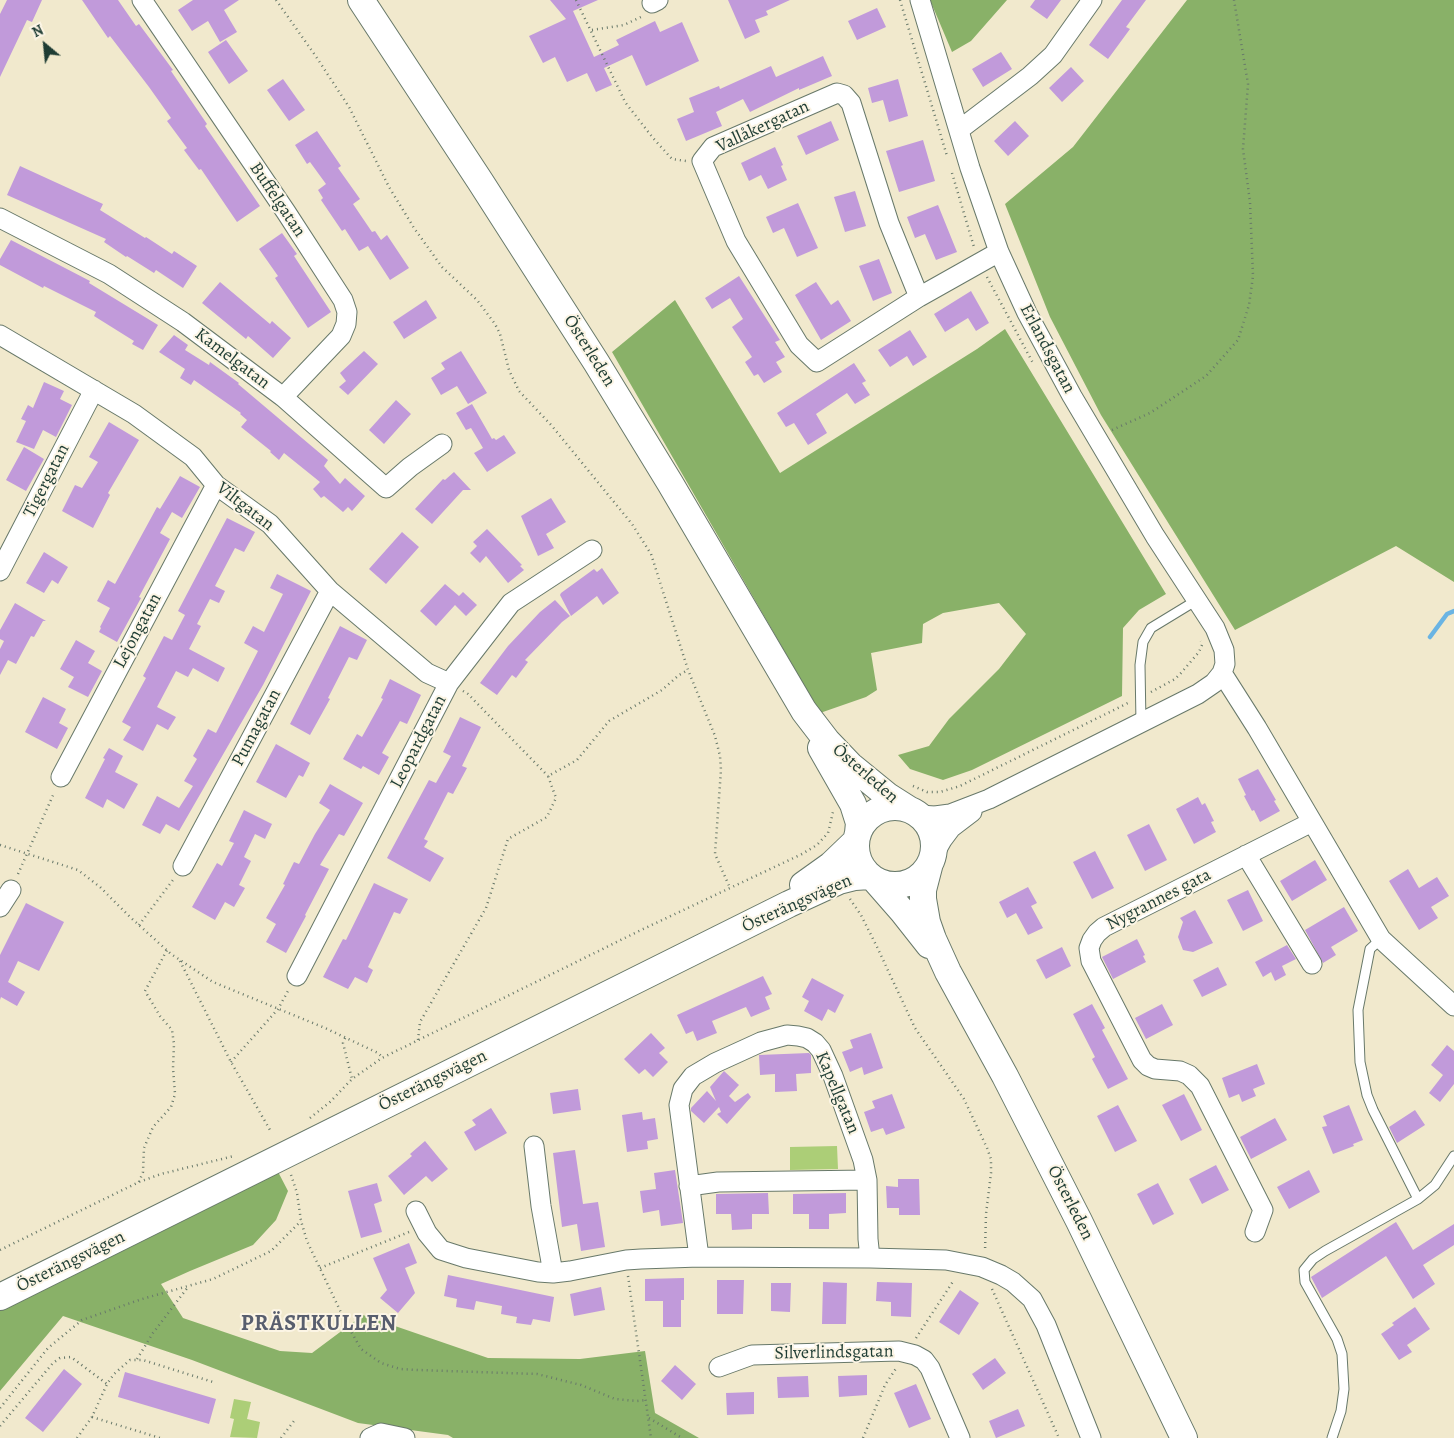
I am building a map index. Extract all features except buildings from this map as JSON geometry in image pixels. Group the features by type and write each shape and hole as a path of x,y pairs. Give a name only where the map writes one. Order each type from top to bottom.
{"main road":[{"name":"Österleden","path":"361,0 596,362 670,483 804,711 826,759 849,797 859,823 856,852 860,863 909,919 948,972"},
{"name":"Österleden","path":"804,711 850,766 888,796 915,813 931,830 934,843 924,890 924,910 933,939 948,972 1005,1076 1070,1204 1184,1438"},
{"name":"Österleden","path":"857,837 865,821 883,809 897,807 915,813"},
{"name":"Österängsvägen","path":"0,1297 780,909 857,837"},
{"path":"872,878 891,885 910,882 922,874 932,859"},
{"name":"Österängsvägen","path":"829,864 855,877 872,878"},
{"name":"Österängsvägen","path":"0,1286 720,932 786,897 829,864"}],"street":[{"name":"Buffelgatan","path":"142,0 286,212 343,300 346,324 341,336 283,397"},
{"name":"Erlandsgatan","path":"920,0 970,168 999,252 1032,321 1072,396 1155,536 1215,628 1224,650 1225,664 1222,673"},
{"path":"959,130 1030,76 1053,55 1092,0"},
{"name":"Vallåkergatan","path":"919,297 889,223 851,103 844,94 837,93 713,146 702,161 736,241 799,345 817,362 919,297 999,252"},
{"name":"Kamelgatan","path":"0,218 109,274 183,322 283,397 386,488 410,466 442,444"},
{"name":"Viltgatan","path":"0,335 134,414 193,457 216,485 270,524 330,590 427,674 449,683"},
{"name":"Tigergatan","path":"0,571 94,390"},
{"name":"Lejongatan","path":"60,777 216,485"},
{"name":"Leopardgatan","path":"296,976 449,683 511,603 592,550"},
{"name":"Pumagatan","path":"183,866 330,590"},
{"path":"915,813 935,816 950,814 989,799 1198,694 1214,683 1222,673 1257,728 1380,939 1454,1006"},
{"path":"932,859 942,840 952,828 989,799"},
{"name":"Nygrannes gata","path":"1255,1232 1263,1210 1200,1086 1188,1075 1180,1071 1155,1069 1148,1066 1142,1060 1091,961 1089,948 1097,933 1104,927 1312,822"},
{"path":"1246,856 1312,964"},
{"path":"0,907 11,890"},
{"name":"Kapellgatan","path":"699,1257 679,1105 680,1097 688,1082 702,1070 761,1042 787,1035 807,1038 816,1043 833,1076 864,1160 867,1180 870,1258"},
{"path":"534,1146 541,1206 553,1273"},
{"path":"690,1186 718,1182 867,1180"},
{"path":"420,1219 432,1241 441,1250 450,1254 538,1272 553,1273 626,1260 699,1257 946,1260 982,1267 1001,1274 1024,1290 1032,1299 1046,1325 1091,1438"},
{"name":"Silverlindsgatan","path":"719,1367 752,1355 907,1352 924,1360 930,1368 960,1438"},
{"path":"375,1436 405,1438"}],"lane":[{"path":"1141,723 1140,665 1143,642 1151,628 1197,600"},
{"path":"1380,939 1370,949 1358,1010 1360,1062 1367,1095 1373,1110 1418,1199"},
{"path":"1332,1438 1341,1411 1344,1389 1342,1354 1337,1339 1306,1282 1304,1270 1313,1259 1325,1251 1418,1199 1435,1185 1454,1156"}],"path":[{"path":"276,0 349,107 389,187 414,228 442,268 477,300 495,324 500,334 509,370 519,391 552,426 641,536 651,554 688,670 720,756 721,770 716,854 730,888"},
{"path":"576,0 626,102 653,138 672,159 686,162 702,161"},
{"path":"900,0 948,159"},
{"path":"1097,439 1111,430 1150,413 1206,376 1238,340 1246,314 1253,276 1250,202 1243,149 1248,84 1234,0"},
{"path":"592,30 624,25 651,12 655,1"},
{"path":"951,168 980,262 1022,345 1036,368"},
{"path":"906,783 928,792 940,792 955,788 995,770 1161,687 1181,673 1199,652 1202,645 1200,638"},
{"path":"548,776 577,760 609,721 662,690 679,675 688,670"},
{"path":"418,1040 420,1022 486,908 508,839 547,818 556,798 548,776 468,694 449,683"},
{"path":"11,890 60,777"},
{"path":"849,797 842,800 835,808 828,833 829,864 861,915 915,1028 964,1099 988,1148 991,1159 991,1188 986,1214 984,1258 979,1278 990,1284 1059,1438"},
{"path":"0,845 78,870 100,886 167,950 213,982 346,1038 378,1053 382,1058"},
{"path":"308,1119 330,1102 352,1079 382,1058 418,1040 730,888 787,863 829,864"},
{"path":"139,924 183,866"},
{"path":"139,1182 143,1172 144,1148 153,1127 171,1107 175,1094 172,1030 160,1016 145,991 167,950"},
{"path":"179,959 231,1062 270,1130"},
{"path":"231,1062 278,1009 296,976"},
{"path":"346,1038 343,1043 352,1079"},
{"path":"0,1250 139,1182 161,1174 236,1155"},
{"path":"288,1169 294,1181 300,1221 307,1241 345,1322 362,1349 381,1362 400,1369 409,1370 537,1374 581,1385 615,1399 646,1400"},
{"path":"320,1268 420,1219"},
{"path":"0,1408 48,1348 82,1320 142,1299 212,1279 271,1251 300,1221"},
{"path":"626,1260 651,1438"},
{"path":"863,1438 885,1385 957,1276"},
{"path":"138,1359 153,1333 189,1285"},
{"path":"0,1426 60,1358 71,1357 107,1384"},
{"path":"76,1438 92,1417 107,1384 124,1364 130,1360 138,1359 213,1382"},
{"path":"92,1417 160,1438"},
{"path":"649,1418 682,1438"},
{"path":"281,1438 294,1421"}],"green space":[{"path":"930,0 1007,0 971,41 952,52"},
{"path":"1187,0 1454,0 1454,582 1396,546 1235,630 1101,415 1050,317 1005,204 1073,147"},
{"path":"675,300 780,473 977,349 1005,329 1166,594 1139,610 1123,628 1122,696 972,770 943,780 910,769 898,755 929,746 949,719 999,669 1026,634 999,603 943,613 923,624 922,643 871,653 877,690 866,697 820,713 612,352"},
{"path":"837,1146 838,1169 790,1170 790,1147"},
{"path":"275,1166 288,1191 276,1220 253,1245 161,1284 183,1318 280,1351 312,1353 363,1315 488,1358 580,1359 645,1351 655,1413 699,1438 453,1438 448,1435 358,1423 192,1360 63,1316 0,1391 0,1309"},
{"path":"234,1399 251,1402 247,1419 260,1422 257,1438 230,1437 234,1419 230,1418"}],"waterway":[{"path":"1430,637 1447,614 1454,611"}],"district":[{"name":"PRÄSTKULLEN","path":"319,1325"}]}
